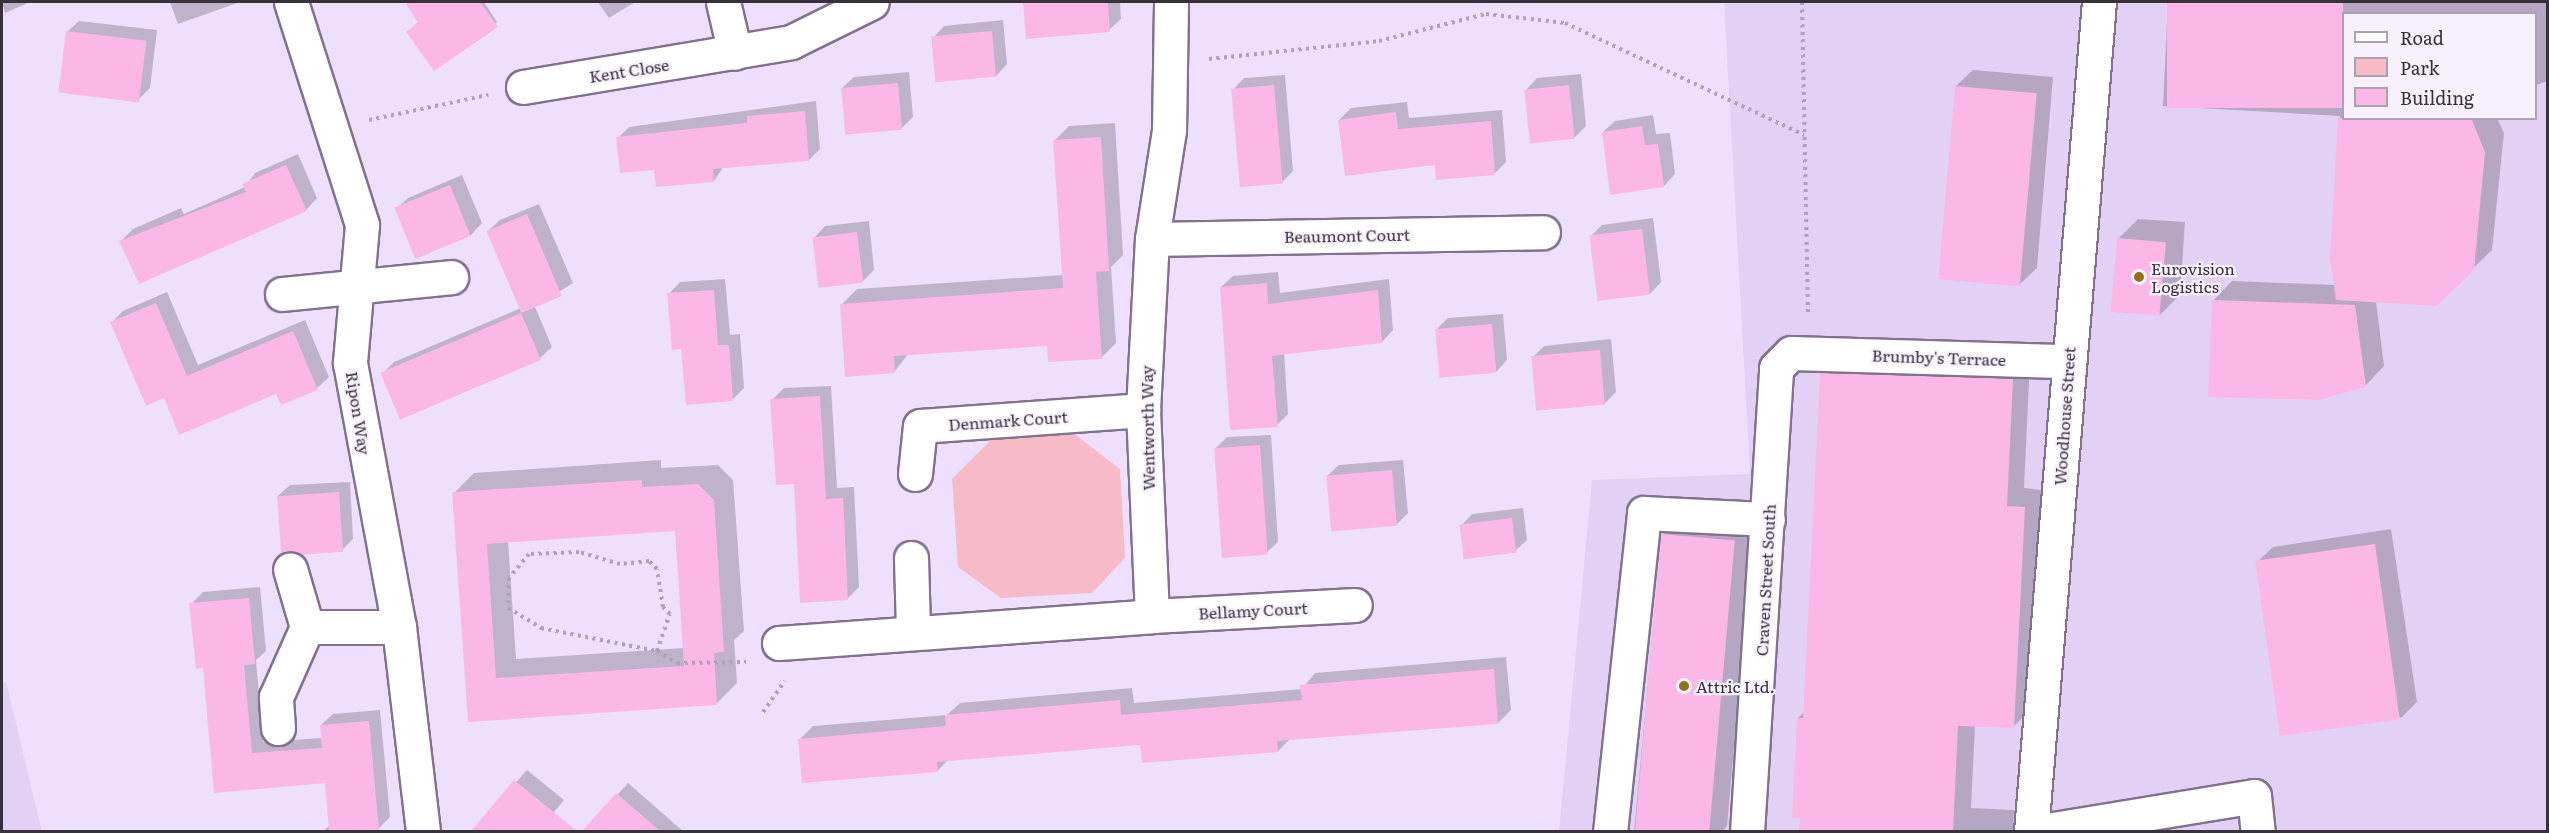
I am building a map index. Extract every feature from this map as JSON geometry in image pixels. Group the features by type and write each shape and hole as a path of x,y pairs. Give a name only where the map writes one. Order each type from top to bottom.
{"street":[{"name":"Ripon Way","path":"291,2 335,128 362,225 360,287 350,363 399,627 423,831"},
{"path":"723,2 735,53"},
{"name":"Kent Close","path":"524,87 791,42 872,2"},
{"name":"Wentworth Way","path":"1152,616 1143,410 1152,238 1169,131 1171,2"},
{"name":"Woodhouse Street","path":"2031,831 2099,2"},
{"name":"Beaumont Court","path":"1152,238 1542,232"},
{"path":"282,294 451,277"},
{"name":"Craven Street South","path":"1747,831 1776,368 1791,353 1809,353"},
{"name":"Brumby's Terrace","path":"1809,353 2068,361"},
{"name":"Denmark Court","path":"915,474 920,426 1143,410"},
{"path":"1610,831 1644,513 1768,519"},
{"path":"911,558 913,630"},
{"path":"278,728 276,697 307,627 290,569"},
{"name":"Bellamy Court","path":"1152,616 1355,605"},
{"path":"778,643 913,630 1152,616"},
{"path":"307,627 399,627"},
{"path":"2036,831 2254,796 2258,831"}],"path":[{"path":"1802,2 1809,353"},
{"path":"1170,63 1379,40 1486,14 1565,22 1804,135"},
{"path":"335,128 524,87"},
{"path":"657,651 670,614 663,607 657,569 649,561 620,564 579,552 529,554 508,578 508,608 541,628 657,651 677,663 723,666"}],"shaded area":[{"path":"1724,2 2547,2 2547,831 1559,832 1592,480 1750,474"},
{"path":"6,682 42,831 2,831 2,683"}],"green space":[{"path":"1073,433 1120,469 1125,558 1092,593 1001,598 958,567 952,479 992,439"}],"building":[{"path":"405,2 480,2 498,27 434,71 406,32 418,23"},
{"path":"1023,2 1108,2 1110,32 1026,39"},
{"path":"2167,2 2343,2 2342,108 2167,108"},
{"path":"66,31 146,41 139,102 58,93"},
{"path":"992,31 996,77 935,82 931,36"},
{"path":"898,83 902,130 845,135 841,88"},
{"path":"1274,85 1283,184 1240,187 1231,89"},
{"path":"1569,85 1575,139 1530,143 1524,90"},
{"path":"1955,86 2037,93 2020,286 1938,279"},
{"path":"805,111 809,161 713,169 714,182 656,187 654,170 620,173 616,137 747,123 747,116"},
{"path":"1396,112 1398,129 1491,121 1495,175 1436,180 1435,165 1345,176 1338,120"},
{"path":"2338,118 2342,120 2472,120 2485,152 2474,270 2437,306 2336,300 2330,258"},
{"path":"1642,126 1645,145 1658,144 1664,187 1610,195 1602,132"},
{"path":"1101,137 1109,271 1096,272 1102,359 1048,362 1047,346 894,356 895,373 845,377 840,304 1063,288 1053,140"},
{"path":"286,165 307,211 139,284 119,241 246,192 242,184"},
{"path":"450,185 471,236 415,258 394,207"},
{"path":"527,214 562,296 521,313 486,231"},
{"path":"1642,229 1650,295 1597,301 1589,235"},
{"path":"857,232 863,283 819,288 812,237"},
{"name":"Eurovision Logistics","path":"2117,238 2166,242 2159,316 2111,312"},
{"path":"1267,283 1268,304 1378,290 1382,343 1272,356 1278,427 1230,430 1220,287"},
{"path":"714,290 718,345 729,345 733,401 686,405 681,349 672,350 667,293"},
{"path":"2212,300 2355,305 2366,387 2319,400 2208,397"},
{"path":"156,303 187,376 293,331 318,390 281,405 276,394 179,435 164,398 146,406 110,322"},
{"path":"521,313 541,360 400,420 380,373"},
{"path":"1492,324 1496,373 1439,378 1435,329"},
{"path":"1600,350 1605,405 1536,411 1531,356"},
{"path":"1820,373 2013,379 2007,506 2025,507 2014,728 1958,726 1953,831 1799,831 1800,818 1792,818 1797,718 1803,718"},
{"path":"820,396 826,499 843,498 848,600 800,603 794,484 776,485 770,399"},
{"path":"1260,445 1268,555 1222,558 1214,448"},
{"path":"1392,470 1397,526 1331,532 1326,476"},
{"path":"642,480 642,487 698,484 714,500 724,652 714,653 717,705 468,722 452,492","holes":["675,531 684,666 496,678 487,544"]},
{"path":"339,492 343,552 281,556 277,496"},
{"path":"1512,518 1516,553 1464,559 1459,524"},
{"name":"Attric Ltd.","path":"1661,534 1735,540 1709,832 1635,831"},
{"path":"2375,544 2400,719 2280,736 2255,561"},
{"path":"249,598 255,664 244,665 252,753 322,748 320,725 369,721 379,831 329,831 325,783 214,793 203,668 196,669 189,603"},
{"path":"1494,669 1498,724 1277,741 1278,752 1142,763 1140,745 937,762 938,772 802,783 798,739 946,726 945,715 1120,700 1121,715 1302,700 1300,685"},
{"path":"514,780 577,831 471,831"},
{"path":"616,793 660,831 582,831"}],"place":[{"name":"Eurovision Logistics","path":"2139,277"},
{"name":"Attric Ltd.","path":"1684,686"}]}
